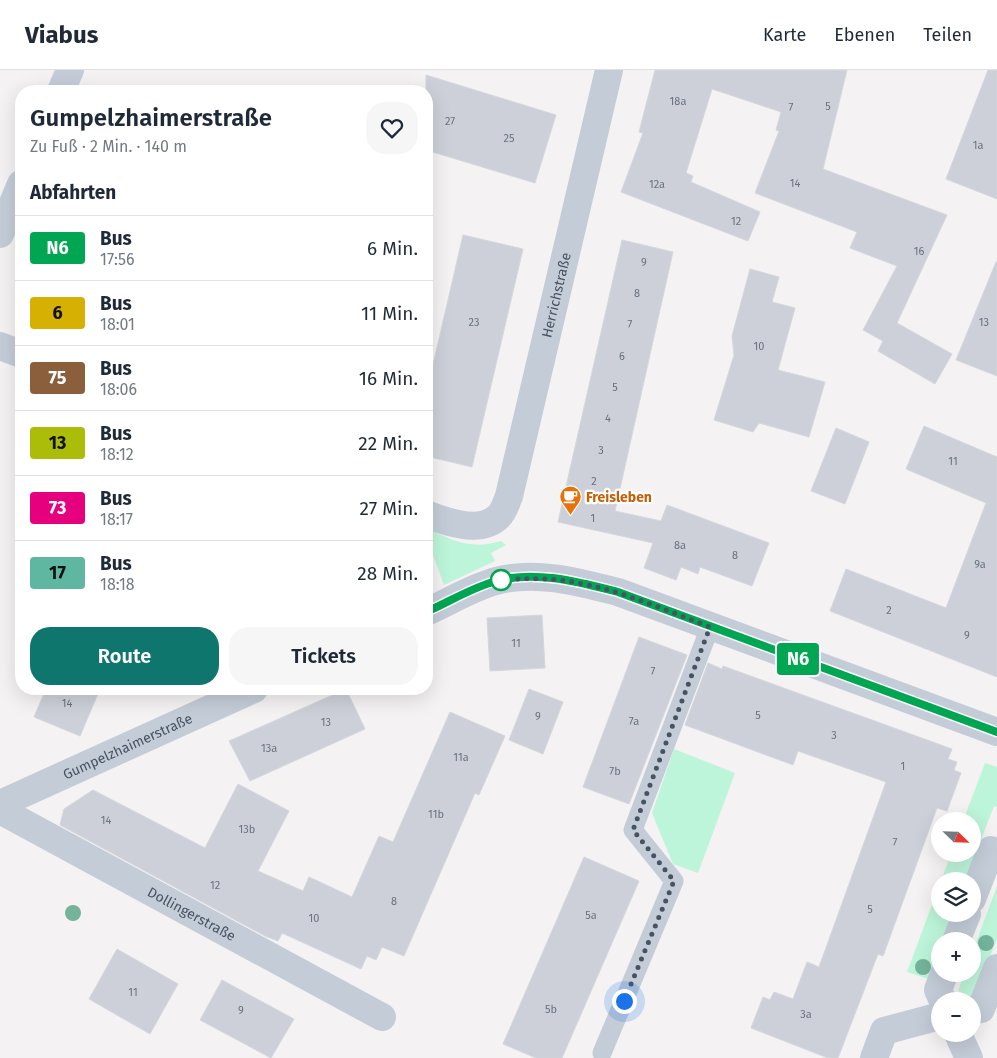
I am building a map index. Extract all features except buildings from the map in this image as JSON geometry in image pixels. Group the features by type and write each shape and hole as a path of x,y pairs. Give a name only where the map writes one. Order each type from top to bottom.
{"street":[{"path":"63,85 70,70"},
{"name":"Herrichstraße","path":"433,517 444,521 468,525 483,525 498,518 509,496 609,70"},
{"path":"0,234 15,198"},
{"path":"0,346 15,352"},
{"path":"433,609 496,581 526,577 572,580 618,592 997,732"},
{"name":"Gumpelzhaimerstraße","path":"0,804 241,695"},
{"name":"Dollingerstraße","path":"0,810 382,1017"},
{"path":"981,876 991,850 997,852"},
{"path":"981,1009 997,968"},
{"path":"874,1058 884,1032 931,1019"},
{"path":"962,1042 969,1058"}],"lane":[{"path":"602,1053 674,881 633,830 710,627"}],"green space":[{"path":"433,531 462,543 480,545 501,541 506,545 491,553 495,561 444,585 433,555"},
{"path":"674,749 735,773 698,873 673,864 652,813"},
{"path":"985,763 997,767 997,807 994,806 981,840 981,812 966,812"},
{"path":"948,862 972,862 968,872 944,872"},
{"path":"997,886 997,939 981,979 980,932"},
{"path":"931,907 931,922 950,922 946,932 931,932 931,974 929,979 907,972"},
{"path":"961,982 980,982 976,992 958,991"}],"bus line":[{"name":"N6","path":"433,609 496,581 526,577 572,580 618,592 997,732"}],"place":[{"name":"Freisleben","path":"570,516"}],"route":[{"path":"501,580 496,581 526,577 572,580 618,592 710,627 633,830 674,881 624,1001"}]}
